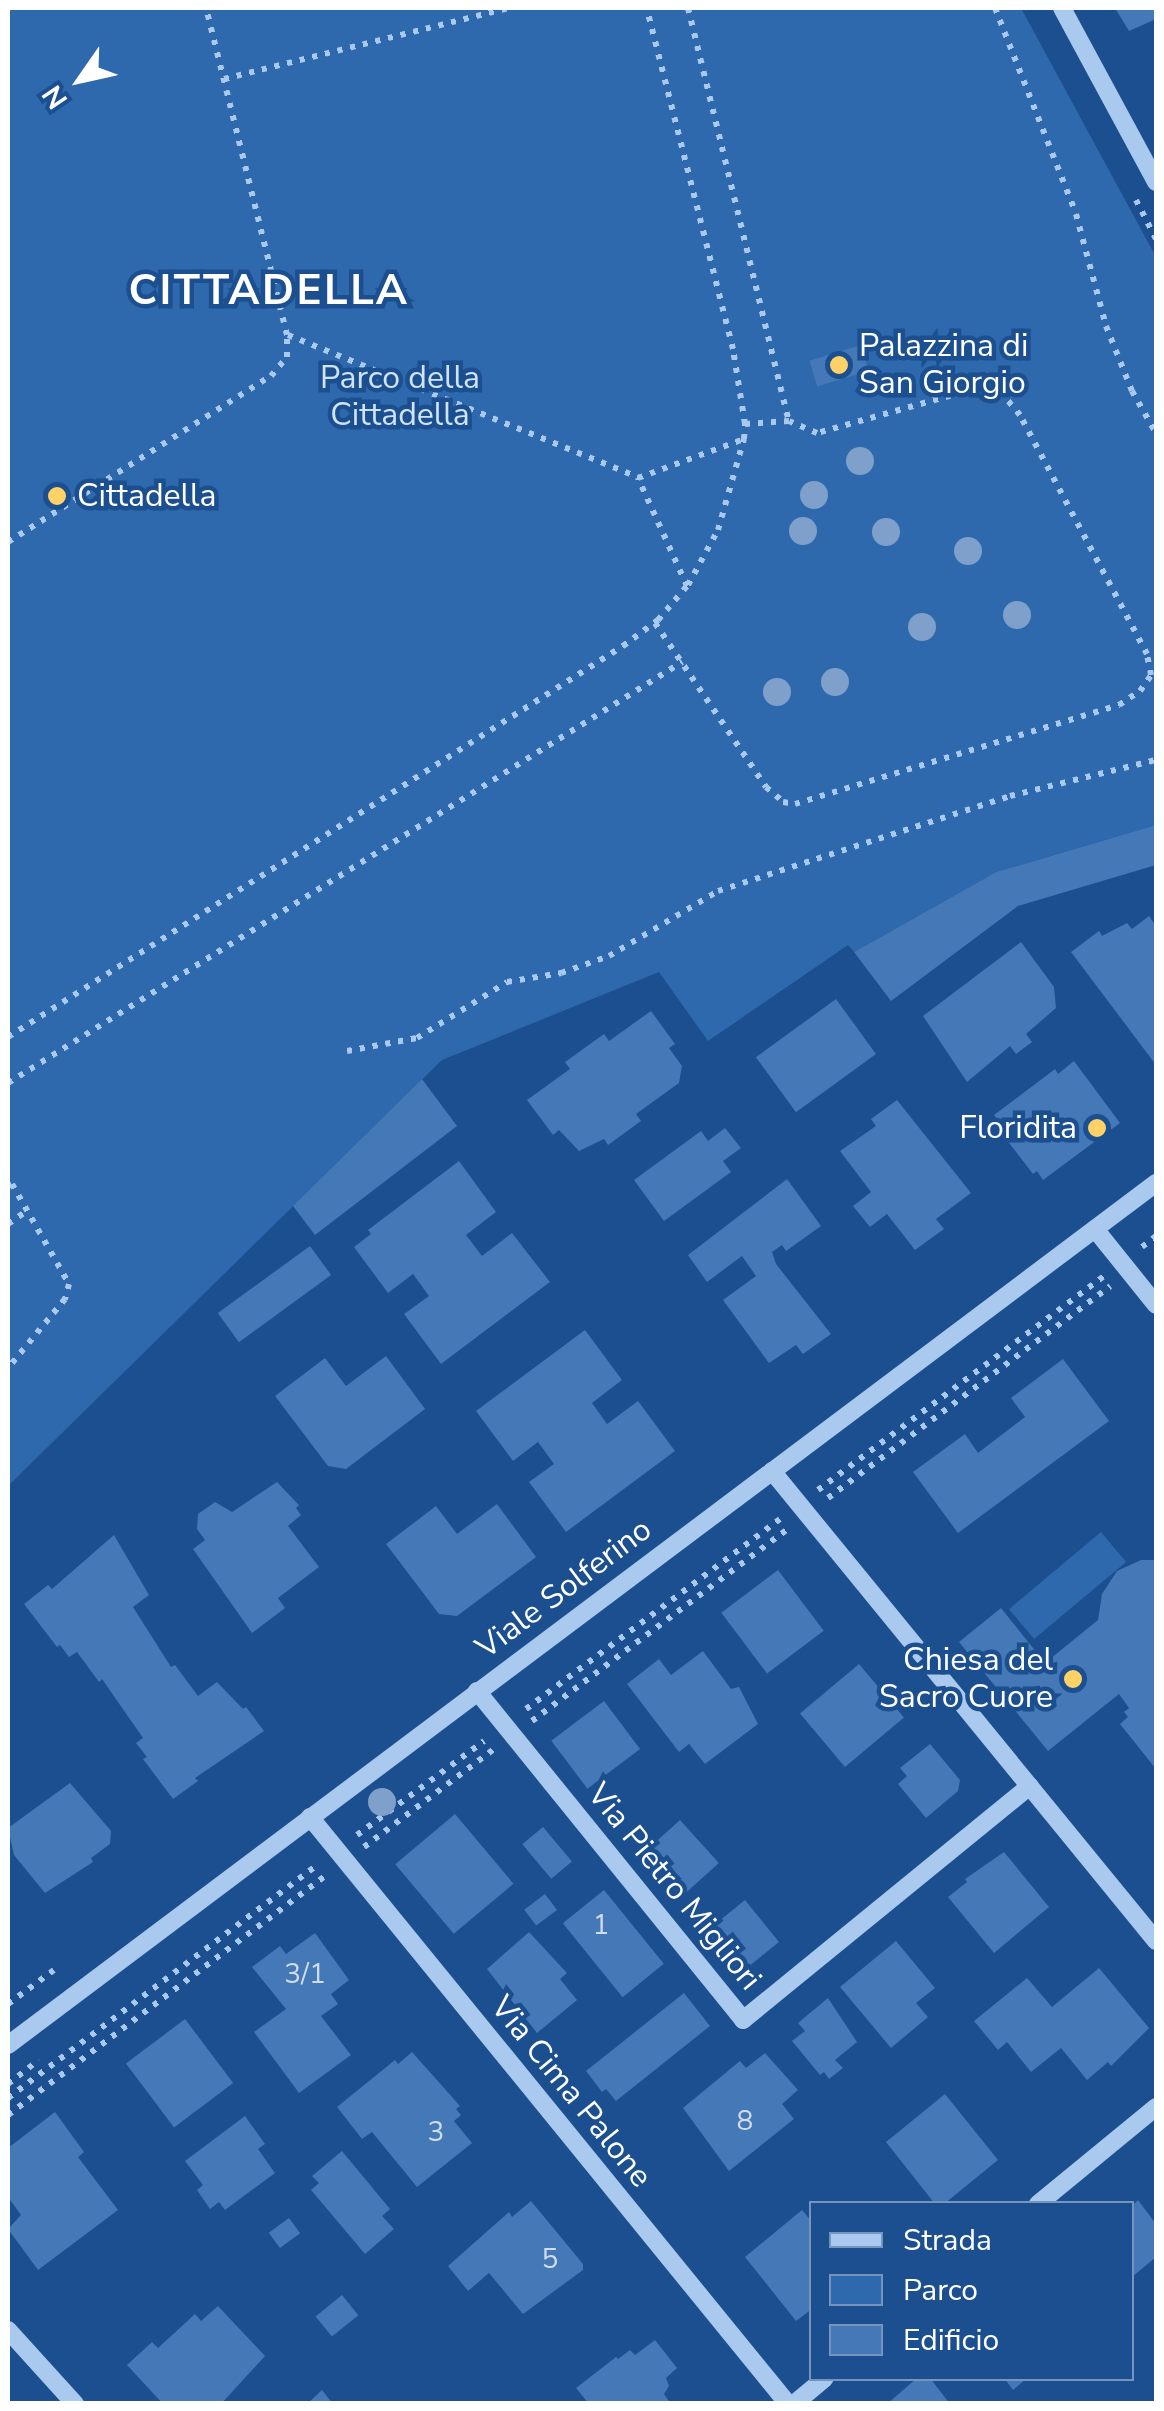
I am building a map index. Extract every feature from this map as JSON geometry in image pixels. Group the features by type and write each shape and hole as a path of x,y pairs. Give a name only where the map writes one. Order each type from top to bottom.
{"street":[{"path":"1062,8 1156,182"},
{"name":"Viale Solferino","path":"8,2045 1156,1183"},
{"path":"1095,1229 1156,1304"},
{"path":"772,1470 1156,1941"},
{"name":"Via Pietro Migliori","path":"477,1691 743,2020 1030,1786"},
{"name":"Via Cima Palone","path":"310,1817 791,2404"},
{"path":"1042,2201 1156,2107"},
{"path":"8,2330 75,2404"},
{"path":"791,2404 821,2381"}],"path":[{"path":"8,542 271,376 287,356 287,335 206,8"},
{"path":"224,79 509,8"},
{"path":"8,1036 655,622 688,586 718,530 745,424 733,349 647,8"},
{"path":"688,8 789,421"},
{"path":"995,8 1076,214 1106,326 1132,392 1156,433"},
{"path":"287,335 638,478 744,439"},
{"path":"655,622 766,787 783,802 795,804 1119,705 1140,692 1152,675 1147,654 1020,415 1003,395 979,389 963,392 816,433 789,421 745,424"},
{"path":"638,478 688,586"},
{"path":"8,1083 682,662"},
{"path":"347,1052 417,1038 507,982 562,973 609,956 718,892 1010,796 1156,760"},
{"path":"8,1186 12,1184 66,1275 68,1293 8,1368"},
{"path":"8,1224 28,1210"},
{"path":"8,2098 804,1509 1126,1267 1156,1236"},
{"path":"8,2114 340,1856 1126,1267"},
{"path":"8,2004 54,1970"},
{"path":"8,2084 39,2060"}],"green space":[{"name":"Parco della Cittadella","path":"8,8 1021,8 1156,257 1156,825 996,872 854,952 848,945 708,1041 659,972 442,1060 8,1486"},
{"path":"1101,1532 1126,1562 1034,1639 1009,1609"}],"building":[{"path":"1115,8 1156,8 1156,19 1129,31"},
{"name":"Palazzina di San Giorgio","path":"861,345 869,371 817,387 809,361"},
{"path":"1156,825 1156,865 1018,906 891,1001 854,952 996,872"},
{"path":"1149,916 1156,926 1156,1065 1071,952 1099,931 1102,936 1127,923 1132,929"},
{"path":"1021,942 1054,987 1056,1008 1026,1034 1032,1042 1016,1054 1010,1046 967,1082 923,1016"},
{"path":"836,999 876,1054 796,1112 756,1057"},
{"path":"651,1011 675,1044 669,1048 682,1066 679,1083 636,1114 641,1121 608,1145 604,1139 579,1151 559,1130 553,1135 527,1100 570,1069 565,1062 604,1034 609,1041"},
{"path":"1074,1061 1120,1123 1043,1180 1037,1171 1033,1174 996,1126 1000,1123 994,1115 1055,1069 1058,1074"},
{"path":"422,1079 457,1126 315,1235 293,1206"},
{"path":"897,1100 971,1193 936,1219 944,1229 915,1250 887,1214 870,1227 853,1206 871,1192 840,1151 876,1126 871,1119"},
{"path":"725,1128 741,1148 723,1161 731,1172 664,1221 634,1180 701,1131 708,1141"},
{"path":"459,1161 496,1212 466,1235 482,1256 512,1233 550,1282 441,1364 404,1314 429,1296 413,1274 388,1293 354,1247 371,1234 368,1230"},
{"path":"787,1179 821,1226 786,1251 782,1245 772,1252 776,1264 831,1334 803,1354 796,1345 769,1363 723,1300 756,1276 742,1256 707,1282 688,1255"},
{"path":"310,1246 331,1275 239,1342 218,1313"},
{"path":"585,1330 622,1380 592,1403 607,1424 638,1401 675,1451 566,1532 529,1482 554,1464 538,1442 513,1461 476,1411"},
{"path":"386,1356 425,1409 346,1469 328,1466 275,1396 325,1358 346,1386"},
{"path":"1063,1359 1109,1421 958,1533 913,1472 965,1434 978,1453 1025,1417 1011,1398"},
{"path":"277,1482 299,1505 296,1508 301,1515 288,1526 319,1567 278,1598 285,1608 252,1633 193,1549 205,1540 197,1529 198,1514 215,1502 232,1512"},
{"path":"497,1504 536,1557 457,1616 439,1614 386,1544 436,1506 457,1534"},
{"path":"114,1535 149,1595 133,1607 171,1667 175,1665 198,1696 217,1682 243,1709 246,1707 264,1731 195,1778 198,1781 173,1799 143,1759 147,1757 136,1743 143,1738 102,1679 99,1682 77,1652 69,1657 60,1645 57,1647 24,1604 48,1585 52,1589"},
{"name":"Chiesa del Sacro Cuore","path":"1141,1560 1156,1560 1156,1769 1120,1724 1128,1717 1124,1712 1129,1708 1119,1694 1048,1751 959,1642 1001,1608 1045,1663 1098,1620 1102,1594 1117,1571"},
{"path":"778,1570 824,1631 767,1673 721,1613"},
{"path":"703,1651 731,1689 739,1687 758,1724 705,1764 689,1744 679,1752 627,1684 659,1659 671,1675"},
{"path":"859,1664 904,1718 845,1767 800,1713"},
{"path":"604,1701 640,1749 587,1789 551,1741"},
{"path":"930,1744 960,1780 958,1791 926,1818 898,1784 907,1776 900,1768"},
{"path":"70,1783 111,1831 110,1844 91,1858 93,1862 45,1893 14,1855 8,1828"},
{"path":"455,1814 513,1884 454,1934 395,1864"},
{"path":"680,1820 719,1863 681,1897 642,1854"},
{"path":"543,1827 572,1861 551,1879 522,1844"},
{"path":"1004,1852 1049,1907 994,1953 948,1897 967,1882 965,1879"},
{"path":"604,1890 664,1964 623,1997 563,1923"},
{"path":"545,1894 557,1910 536,1926 524,1910"},
{"path":"745,1900 779,1942 737,1976 703,1934"},
{"path":"529,1932 567,1973 560,1979 577,2000 537,2033 487,1969"},
{"path":"315,1933 349,1980 331,1994 338,2004 321,2016 351,2055 299,2093 254,2032 286,2009 252,1967 280,1946 286,1954"},
{"path":"896,1941 935,1988 916,2003 928,2017 891,2048 840,1987"},
{"path":"1099,1968 1149,2028 1111,2066 1108,2062 1087,2080 1061,2048 1031,2072 1007,2042 998,2050 974,2021 1027,1978 1052,2007"},
{"path":"684,1993 710,2026 616,2101 606,2089 602,2092 586,2071"},
{"path":"828,1998 857,2042 835,2060 843,2068 829,2079 824,2072 820,2075 792,2041 805,2031 798,2023"},
{"path":"185,2019 233,2083 174,2127 126,2064"},
{"path":"412,2052 460,2106 456,2109 461,2115 454,2121 472,2143 417,2187 372,2132 362,2139 337,2107 395,2060 398,2064"},
{"path":"765,2053 798,2090 782,2104 794,2119 729,2171 683,2108 740,2061 746,2068"},
{"path":"945,2094 998,2160 948,2201 933,2201 886,2142"},
{"path":"55,2112 84,2152 78,2157 118,2210 38,2270 8,2229 21,2215 8,2197 8,2148"},
{"path":"245,2116 265,2144 258,2149 275,2173 225,2210 219,2202 210,2209 197,2190 203,2185 185,2161"},
{"path":"342,2151 390,2209 382,2216 394,2229 365,2254 311,2190 319,2183 312,2176"},
{"path":"1138,2200 1156,2224 1156,2257 1134,2275 1134,2204"},
{"path":"531,2201 583,2264 583,2270 523,2314 489,2273 468,2291 448,2266 509,2212 512,2217"},
{"path":"802,2210 809,2218 809,2311 796,2321 745,2257"},
{"path":"289,2218 300,2233 280,2248 269,2233"},
{"path":"342,2295 358,2315 332,2337 316,2316"},
{"path":"218,2306 265,2356 221,2404 163,2404 127,2365 152,2342 158,2348 195,2314 201,2321"},
{"path":"655,2340 677,2368 666,2378 669,2386 664,2394 671,2404 589,2404 576,2388 616,2357 630,2350 635,2355"},
{"path":"914,2381 932,2381 950,2404 887,2404"},
{"path":"1006,2381 1024,2381 1013,2390"},
{"path":"322,2390 333,2404 307,2404"}],"place":[{"name":"Palazzina di San Giorgio","path":"839,365"},
{"name":"Cittadella","path":"57,496"},
{"name":"Floridita","path":"1097,1128"},
{"name":"Chiesa del Sacro Cuore","path":"1073,1679"}],"district":[{"name":"CITTADELLA","path":"269,291"}]}
